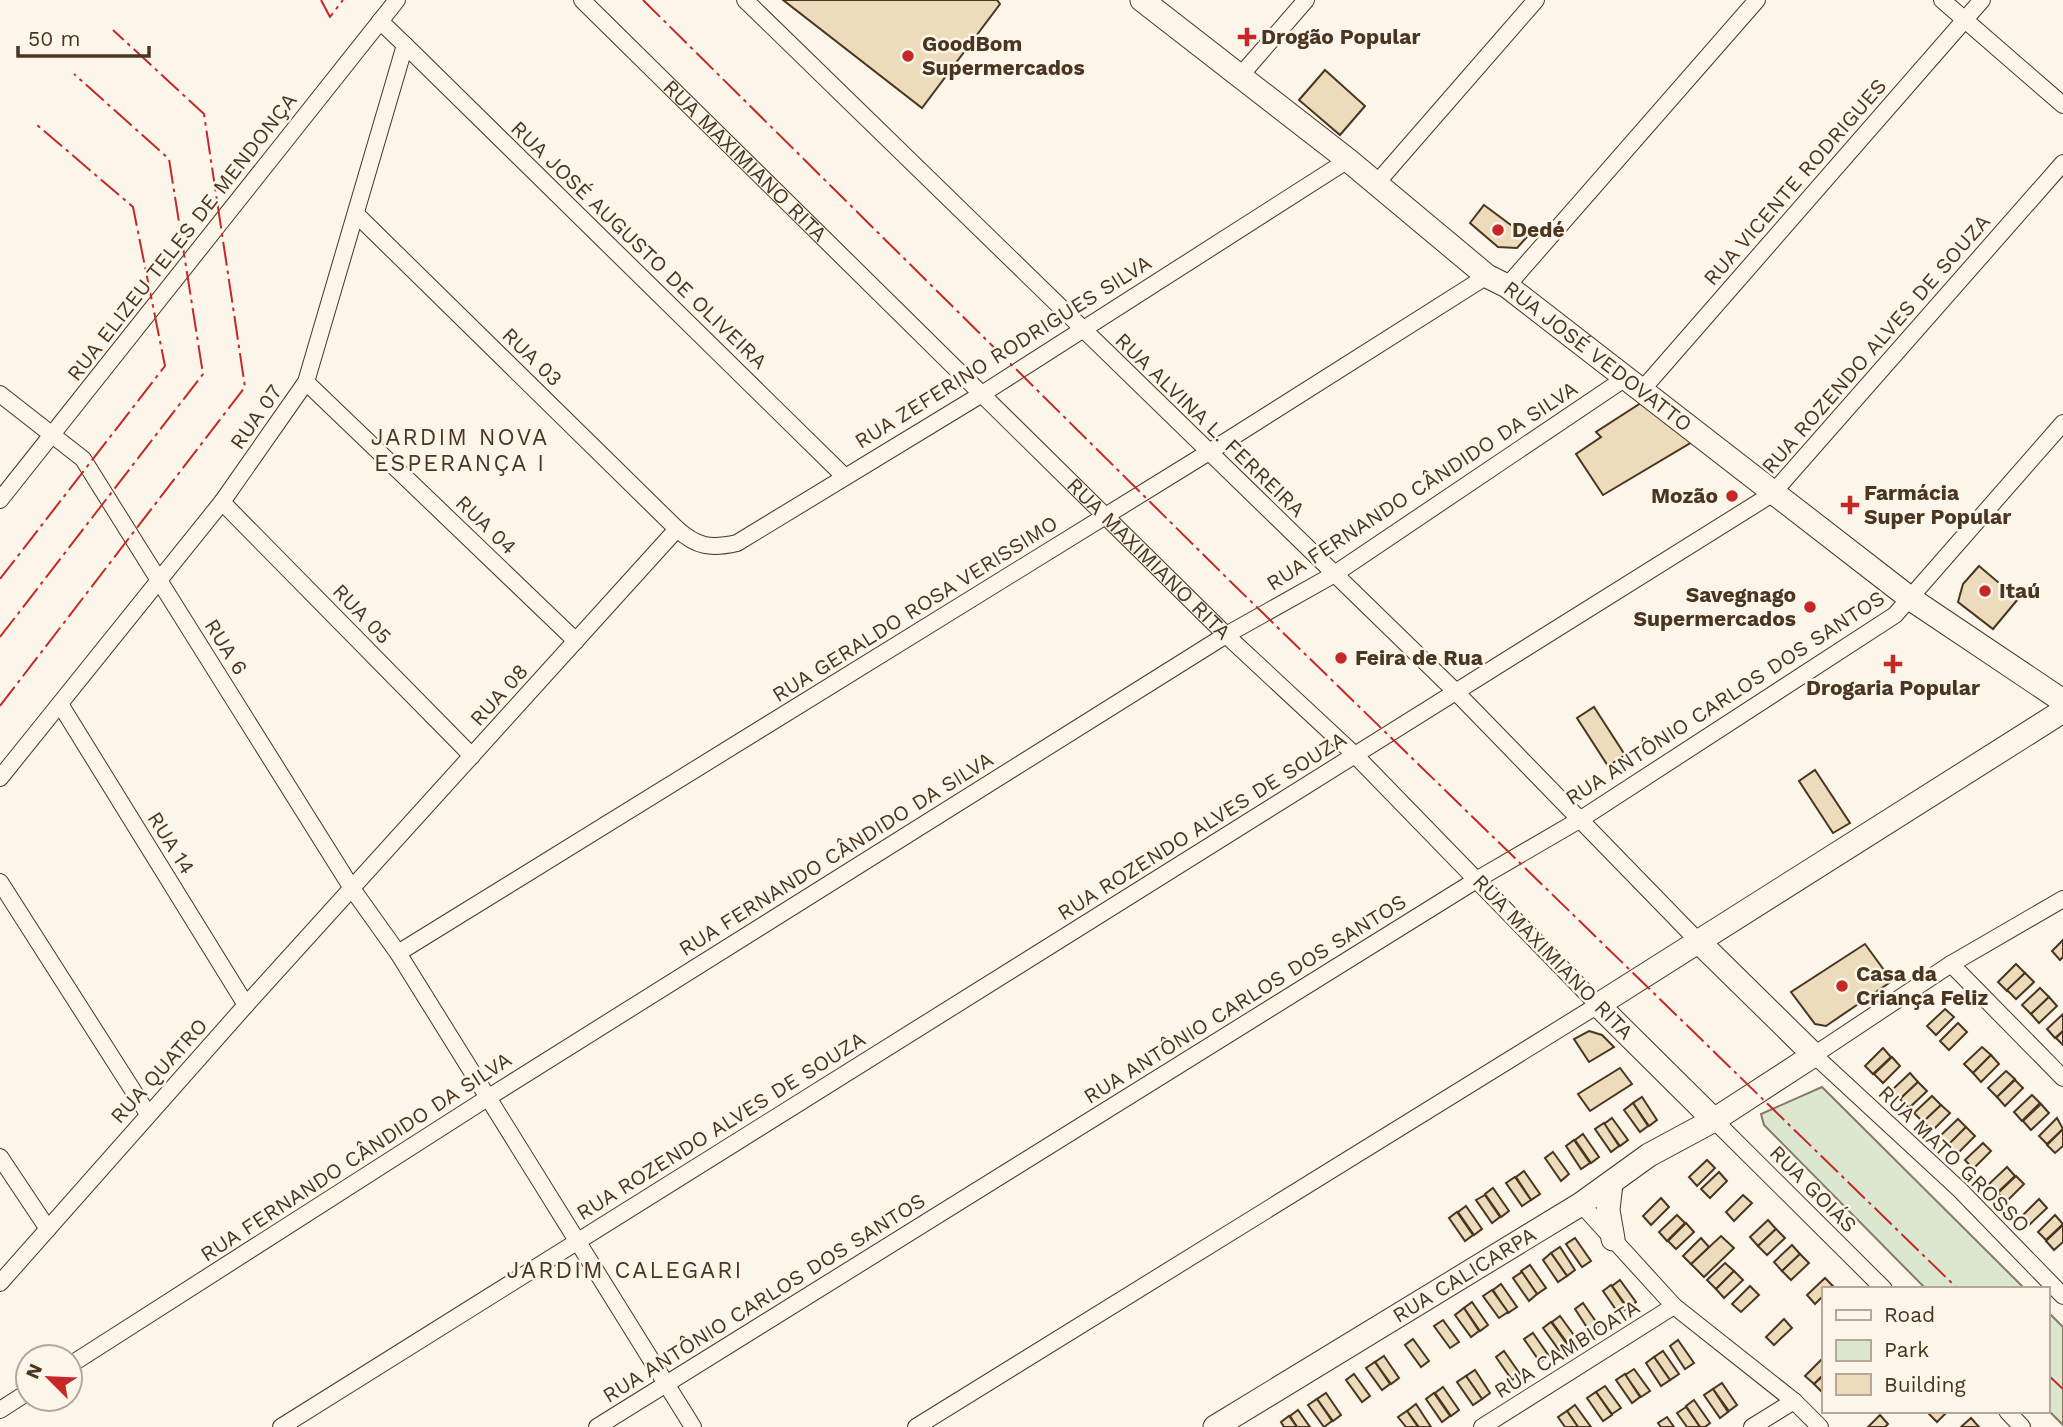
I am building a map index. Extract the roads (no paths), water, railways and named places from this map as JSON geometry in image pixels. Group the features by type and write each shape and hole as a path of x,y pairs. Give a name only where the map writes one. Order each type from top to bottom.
{"street":[{"name":"RUA ELIZEU TELES DE MENDONÇA","path":"0,500 397,0"},
{"name":"RUA MAXIMIANO RITA","path":"582,0 1226,635 1355,755 1714,1120"},
{"name":"RUA ALVINA L. FERREIRA","path":"745,0 1455,691 1700,943"},
{"name":"RUA JOSÉ VEDOVATTO","path":"1143,0 1241,75 1497,281 1911,599 2059,689"},
{"path":"1241,75 1306,0"},
{"path":"1375,185 1536,0"},
{"name":"RUA GERALDO ROSA VERISSIMO","path":"398,953 1209,452 1497,281 1756,0"},
{"path":"1942,0 2063,105"},
{"name":"RUA VICENTE RODRIGUES","path":"1632,385 1982,0"},
{"path":"380,21 405,45"},
{"name":"RUA 07","path":"0,778 222,502 306,382 405,45"},
{"name":"RUA JOSÉ AUGUSTO DE OLIVEIRA","path":"405,45 844,476"},
{"name":"RUA ZEFERINO RODRIGUES SILVA","path":"677,529 694,544 716,548 737,543 982,394 1348,160"},
{"name":"RUA ROZENDO ALVES DE SOUZA","path":"281,1427 1772,494 2063,163"},
{"name":"RUA 03","path":"357,215 677,529"},
{"name":"RUA 04","path":"306,382 576,641"},
{"name":"RUA FERNANDO CÂNDIDO DA SILVA","path":"84,1356 489,1097 1226,635 1333,575 1632,385"},
{"name":"RUA 6","path":"0,394 83,459 353,890 398,953 489,1097 693,1427"},
{"name":"RUA ANTÔNIO CARLOS DOS SANTOS","path":"597,1427 1478,879 1581,819 1895,615 2063,423"},
{"name":"RUA 05","path":"222,502 472,756"},
{"name":"RUA 08","path":"353,890 677,529"},
{"path":"916,1427 1700,943 2054,717 2059,689"},
{"name":"RUA 14","path":"60,704 246,1005"},
{"path":"0,882 148,1114"},
{"name":"RUA QUATRO","path":"0,1283 148,1114 353,890"},
{"path":"1700,943 1814,1055 1951,964 2063,899"},
{"path":"1951,964 2063,1078"},
{"name":"RUA CALICARPA","path":"1215,1427 1581,1204 1650,1156 1714,1120 1814,1055"},
{"name":"RUA MATO GROSSO","path":"1814,1055 1960,1190 2063,1296"},
{"name":"RUA GOIÁS","path":"1714,1120 1882,1287"},
{"path":"0,1157 48,1229"},
{"path":"1611,1183 1608,1210 1613,1239"},
{"path":"1581,1204 1674,1306 1794,1401 1820,1427"},
{"name":"RUA CAMBIOATA","path":"1482,1427 1674,1306"},
{"path":"1752,1427 1794,1401"},
{"path":"2009,1413 2022,1427"}],"place":[{"name":"Drogão Popular","path":"1247,37"},
{"name":"GoodBom Supermercados","path":"908,56"},
{"name":"Dedé","path":"1498,230"},
{"name":"Mozão","path":"1732,496"},
{"name":"Farmácia Super Popular","path":"1850,505"},
{"name":"Itaú","path":"1985,591"},
{"name":"Savegnago Supermercados","path":"1810,607"},
{"name":"Feira de Rua","path":"1341,658"},
{"name":"Drogaria Popular","path":"1893,664"},
{"name":"Casa da Criança Feliz","path":"1842,986"}],"district":[{"name":"JARDIM NOVA ESPERANÇA I","path":"460,450"},
{"name":"JARDIM CALEGARI","path":"625,1270"}]}
